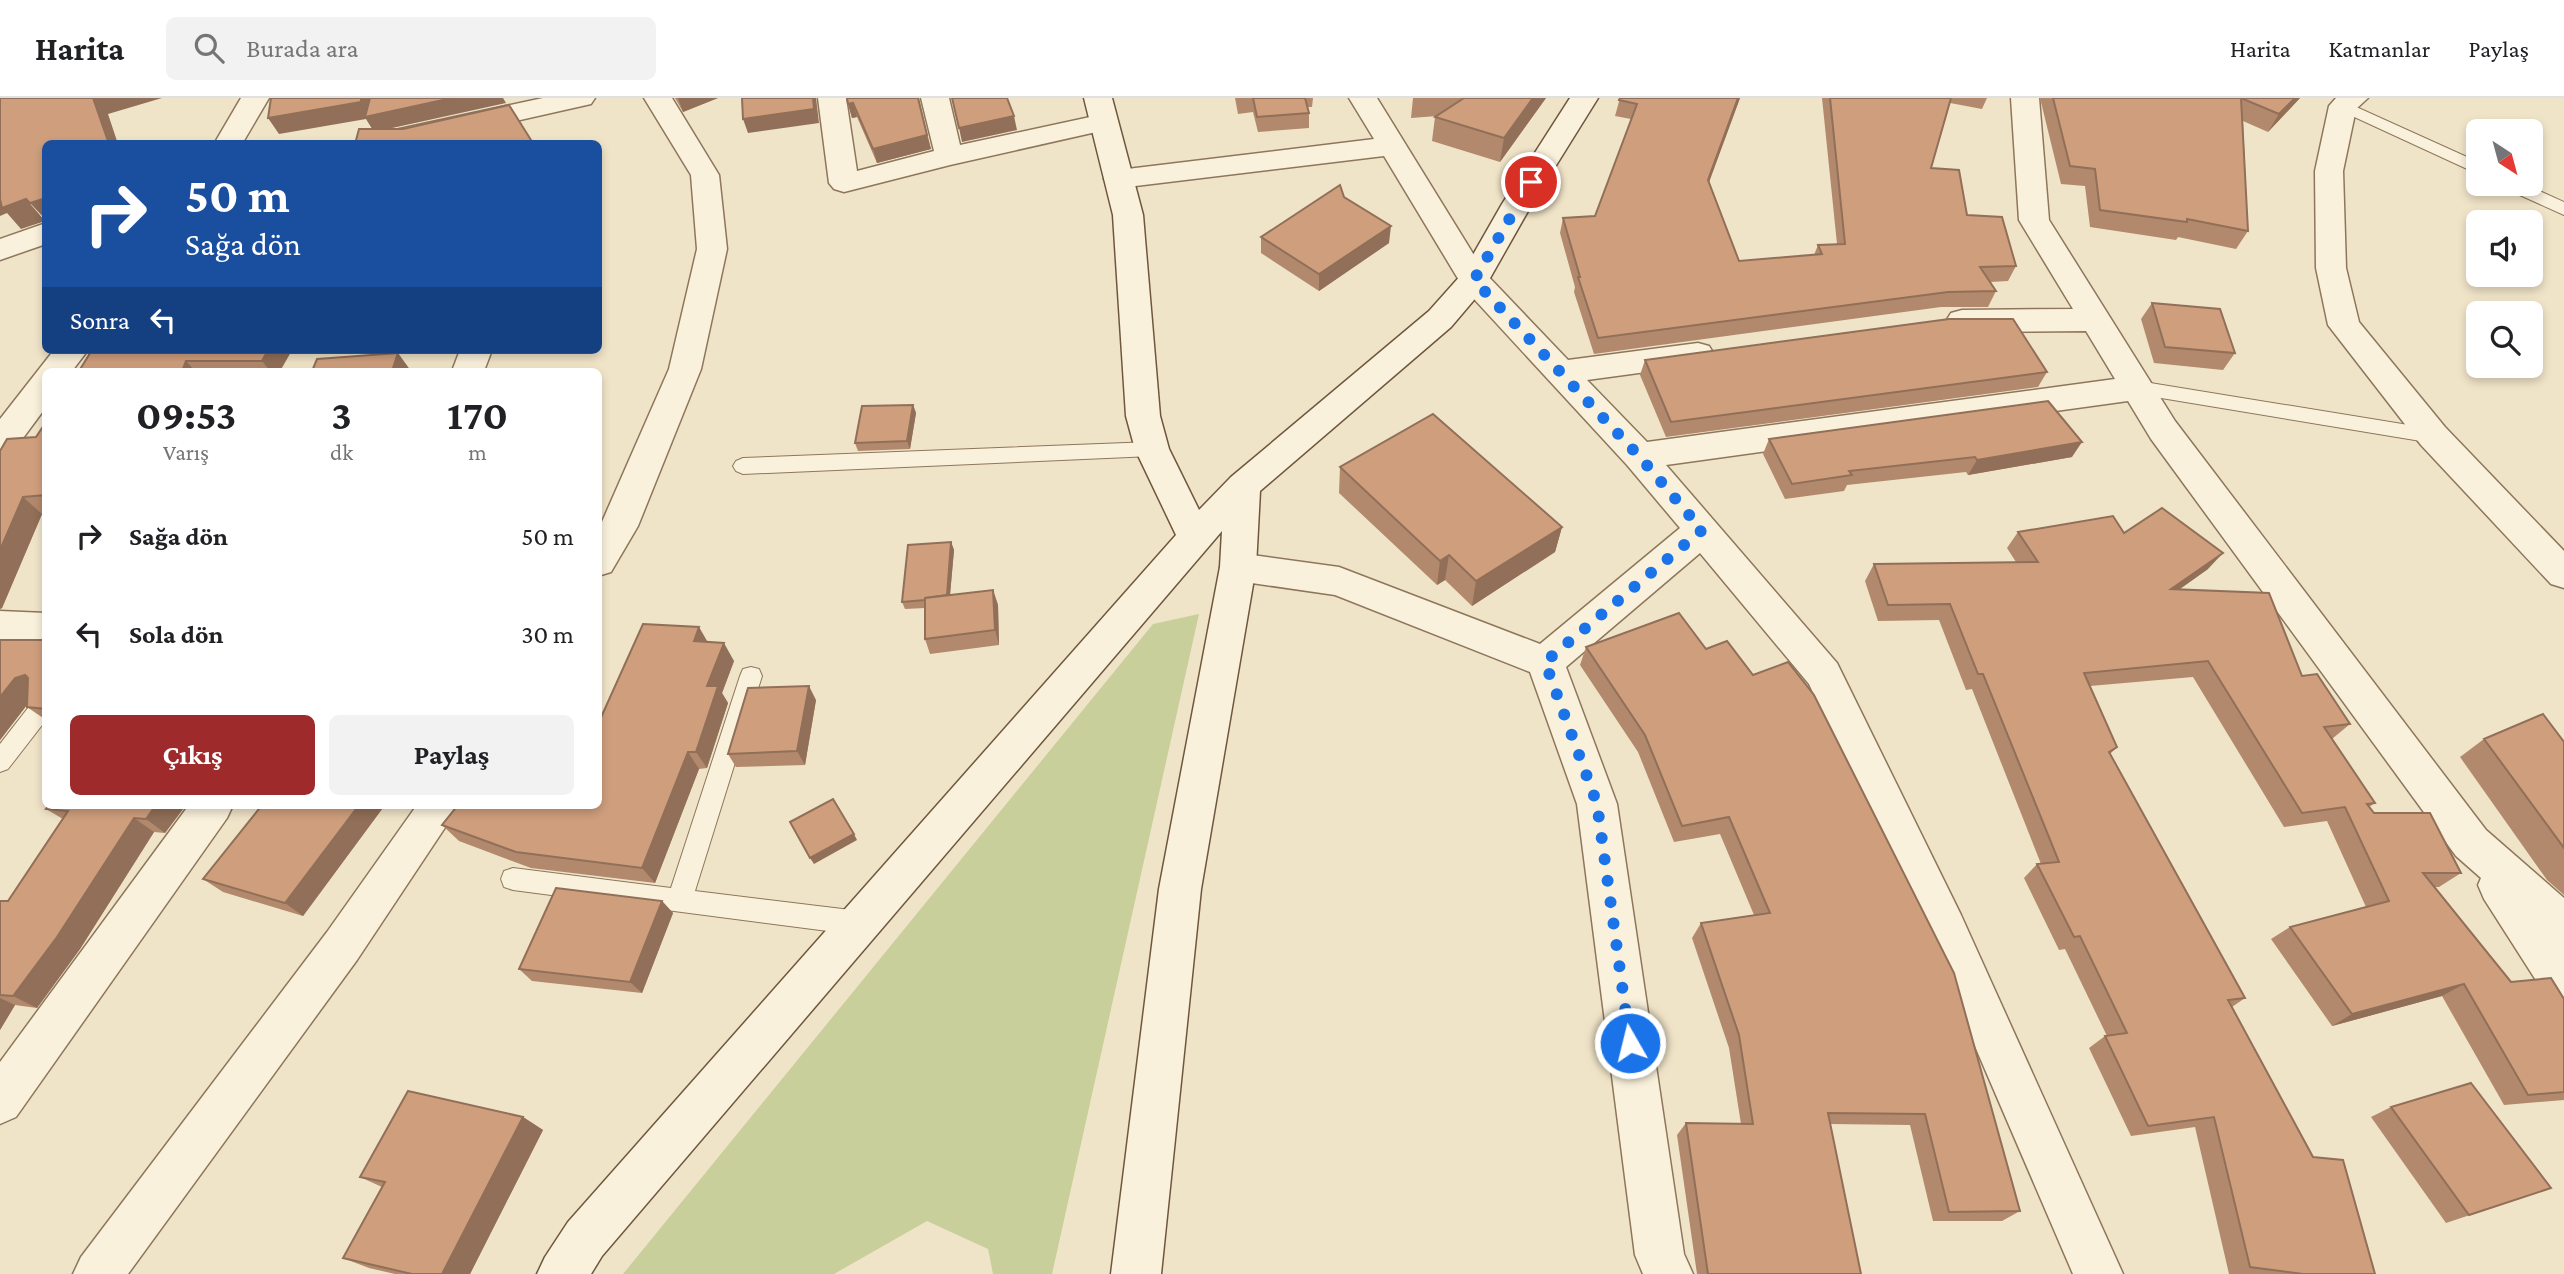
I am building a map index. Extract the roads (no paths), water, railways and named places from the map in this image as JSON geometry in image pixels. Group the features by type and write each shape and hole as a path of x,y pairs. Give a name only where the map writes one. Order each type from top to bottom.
{"street":[{"path":"230,140 256,98"},
{"path":"390,140 581,98"},
{"path":"602,555 620,526 685,369 712,249 705,175 658,98"},
{"path":"832,98 844,183 949,156 1101,110 1128,215 1143,416 1152,449 1195,537"},
{"path":"935,98 949,156"},
{"path":"1363,98 1474,280 1639,456 1823,674 1946,929 2098,1274"},
{"path":"562,1274 585,1239 1195,537 1243,486 1440,319 1474,280 1517,204 1584,98"},
{"path":"2025,98 2034,220 2163,430 2471,843 2564,984"},
{"path":"2349,102 2329,171 2331,268 2344,325 2433,436 2564,574"},
{"path":"1119,179 1392,146"},
{"path":"0,250 42,234"},
{"path":"1927,323 2096,320"},
{"path":"1560,372 1723,350"},
{"path":"57,368 69,354"},
{"path":"0,444 42,387"},
{"path":"1639,456 2138,388"},
{"path":"1136,1274 1180,889 1238,567 1243,486"},
{"path":"1545,662 1702,530"},
{"path":"1238,567 1339,581 1545,662 1597,804 1660,1255 1668,1274"},
{"path":"0,626 42,628"},
{"path":"0,1101 210,809"},
{"path":"98,1274 342,946 437,809"},
{"path":"2471,843 2564,925"}],"lane":[{"path":"2349,102 2466,163"},
{"path":"2536,196 2564,209"},
{"path":"2138,388 2433,436"},
{"path":"743,466 1152,449"},
{"path":"680,900 751,676"},
{"path":"0,762 42,707"},
{"path":"513,878 859,923"}]}
